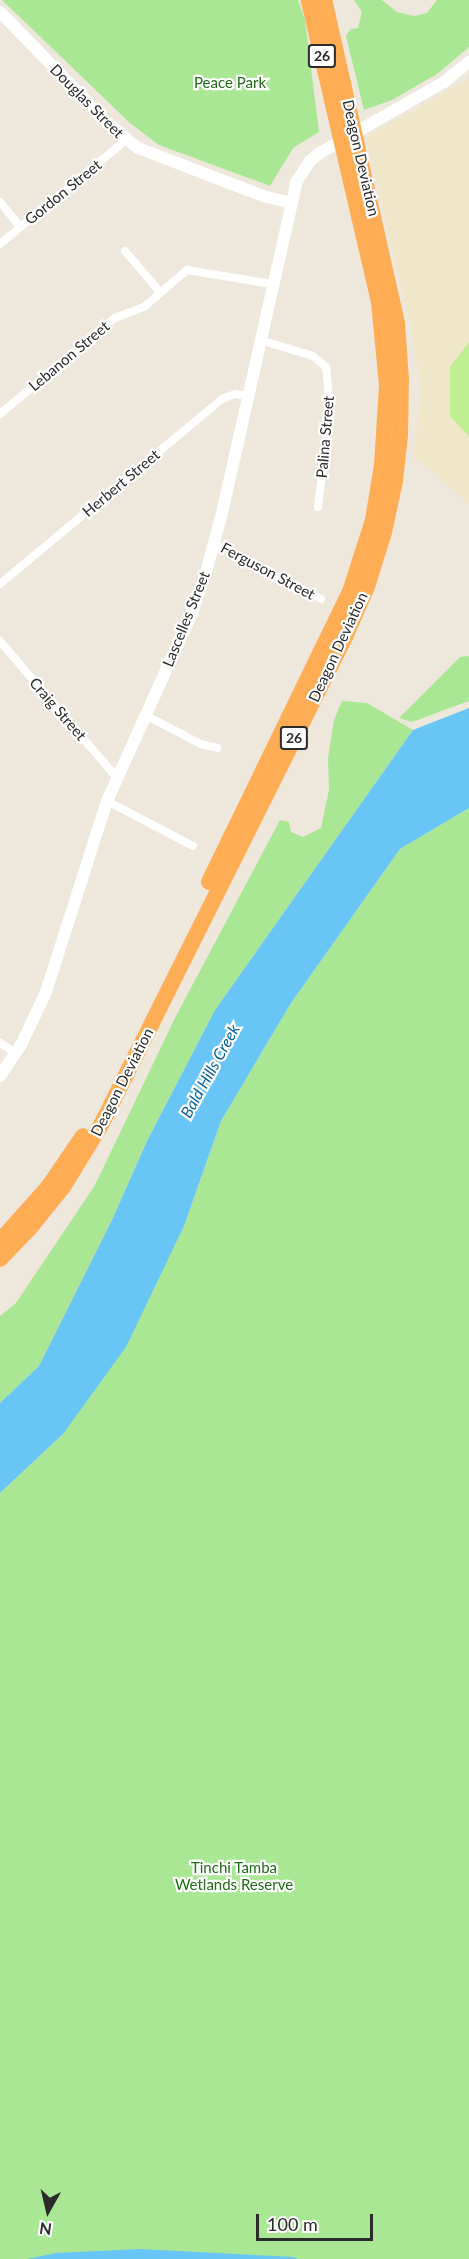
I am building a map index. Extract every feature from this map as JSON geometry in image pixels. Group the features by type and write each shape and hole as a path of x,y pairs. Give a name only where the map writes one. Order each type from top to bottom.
{"highway":[{"name":"Deagon Deviation","path":"0,1241 49,1186 95,1112 340,615 359,567 373,519 386,430 387,385 383,330 371,267 309,0"},
{"name":"Deagon Deviation","path":"0,1259 29,1229 63,1187 101,1125 345,637 367,587 384,532 395,481 400,435 400,354 390,286 324,0"}],"street":[{"name":"Douglas Street","path":"0,12 126,140 153,155 263,196 291,203"},
{"name":"Lascelles Street","path":"0,1076 16,1053 39,1010 54,972 116,777 192,612 214,543 291,203 303,170 310,161 326,149 444,82 469,62"},
{"name":"Gordon Street","path":"0,244 126,140"},
{"path":"0,202 20,227"},
{"path":"125,251 160,292"},
{"name":"Lebanon Street","path":"0,414 115,318 144,307 187,270 272,284"},
{"name":"Palina Street","path":"260,340 313,356 326,367 330,408 318,507"},
{"name":"Herbert Street","path":"0,584 222,399 235,394 248,396"},
{"name":"Ferguson Street","path":"214,543 321,599"},
{"name":"Craig Street","path":"1,643 116,777"},
{"path":"145,715 201,744 218,748"},
{"path":"107,801 193,846"},
{"path":"0,1042 16,1053"}],"shaded area":[{"path":"469,79 469,504 414,456 421,389 411,327 366,137"}],"green space":[{"name":"Peace Park","path":"2,0 298,0 305,20 319,132 293,148 270,186 159,145 131,124"},
{"path":"354,0 382,0 397,12 414,16 427,13 437,0 469,0 469,47 437,74 392,100 364,110 346,36 351,29 358,28 362,12"},
{"path":"469,342 469,437 450,416 450,367"},
{"path":"469,656 469,701 412,722 399,718 460,657"},
{"path":"342,701 367,703 413,730 215,1010 147,1141 112,1220 39,1366 0,1403 0,1316 16,1303 95,1185 175,1018 280,820 289,822 291,832 303,837 321,828 329,790 328,758 334,720"},
{"name":"Tinchi Tamba Wetlands Reserve","path":"469,808 469,2259 0,2259 0,1493 63,1434 184,1226 221,1121 291,1003 400,849"}],"water":[{"name":"Bald Hills Creek","path":"469,708 469,808 400,849 291,1003 221,1121 184,1226 126,1347 63,1434 0,1493 0,1403 39,1366 112,1220 147,1141 215,1010 413,730"},
{"path":"139,2249 298,2259 27,2259 56,2253"}]}
